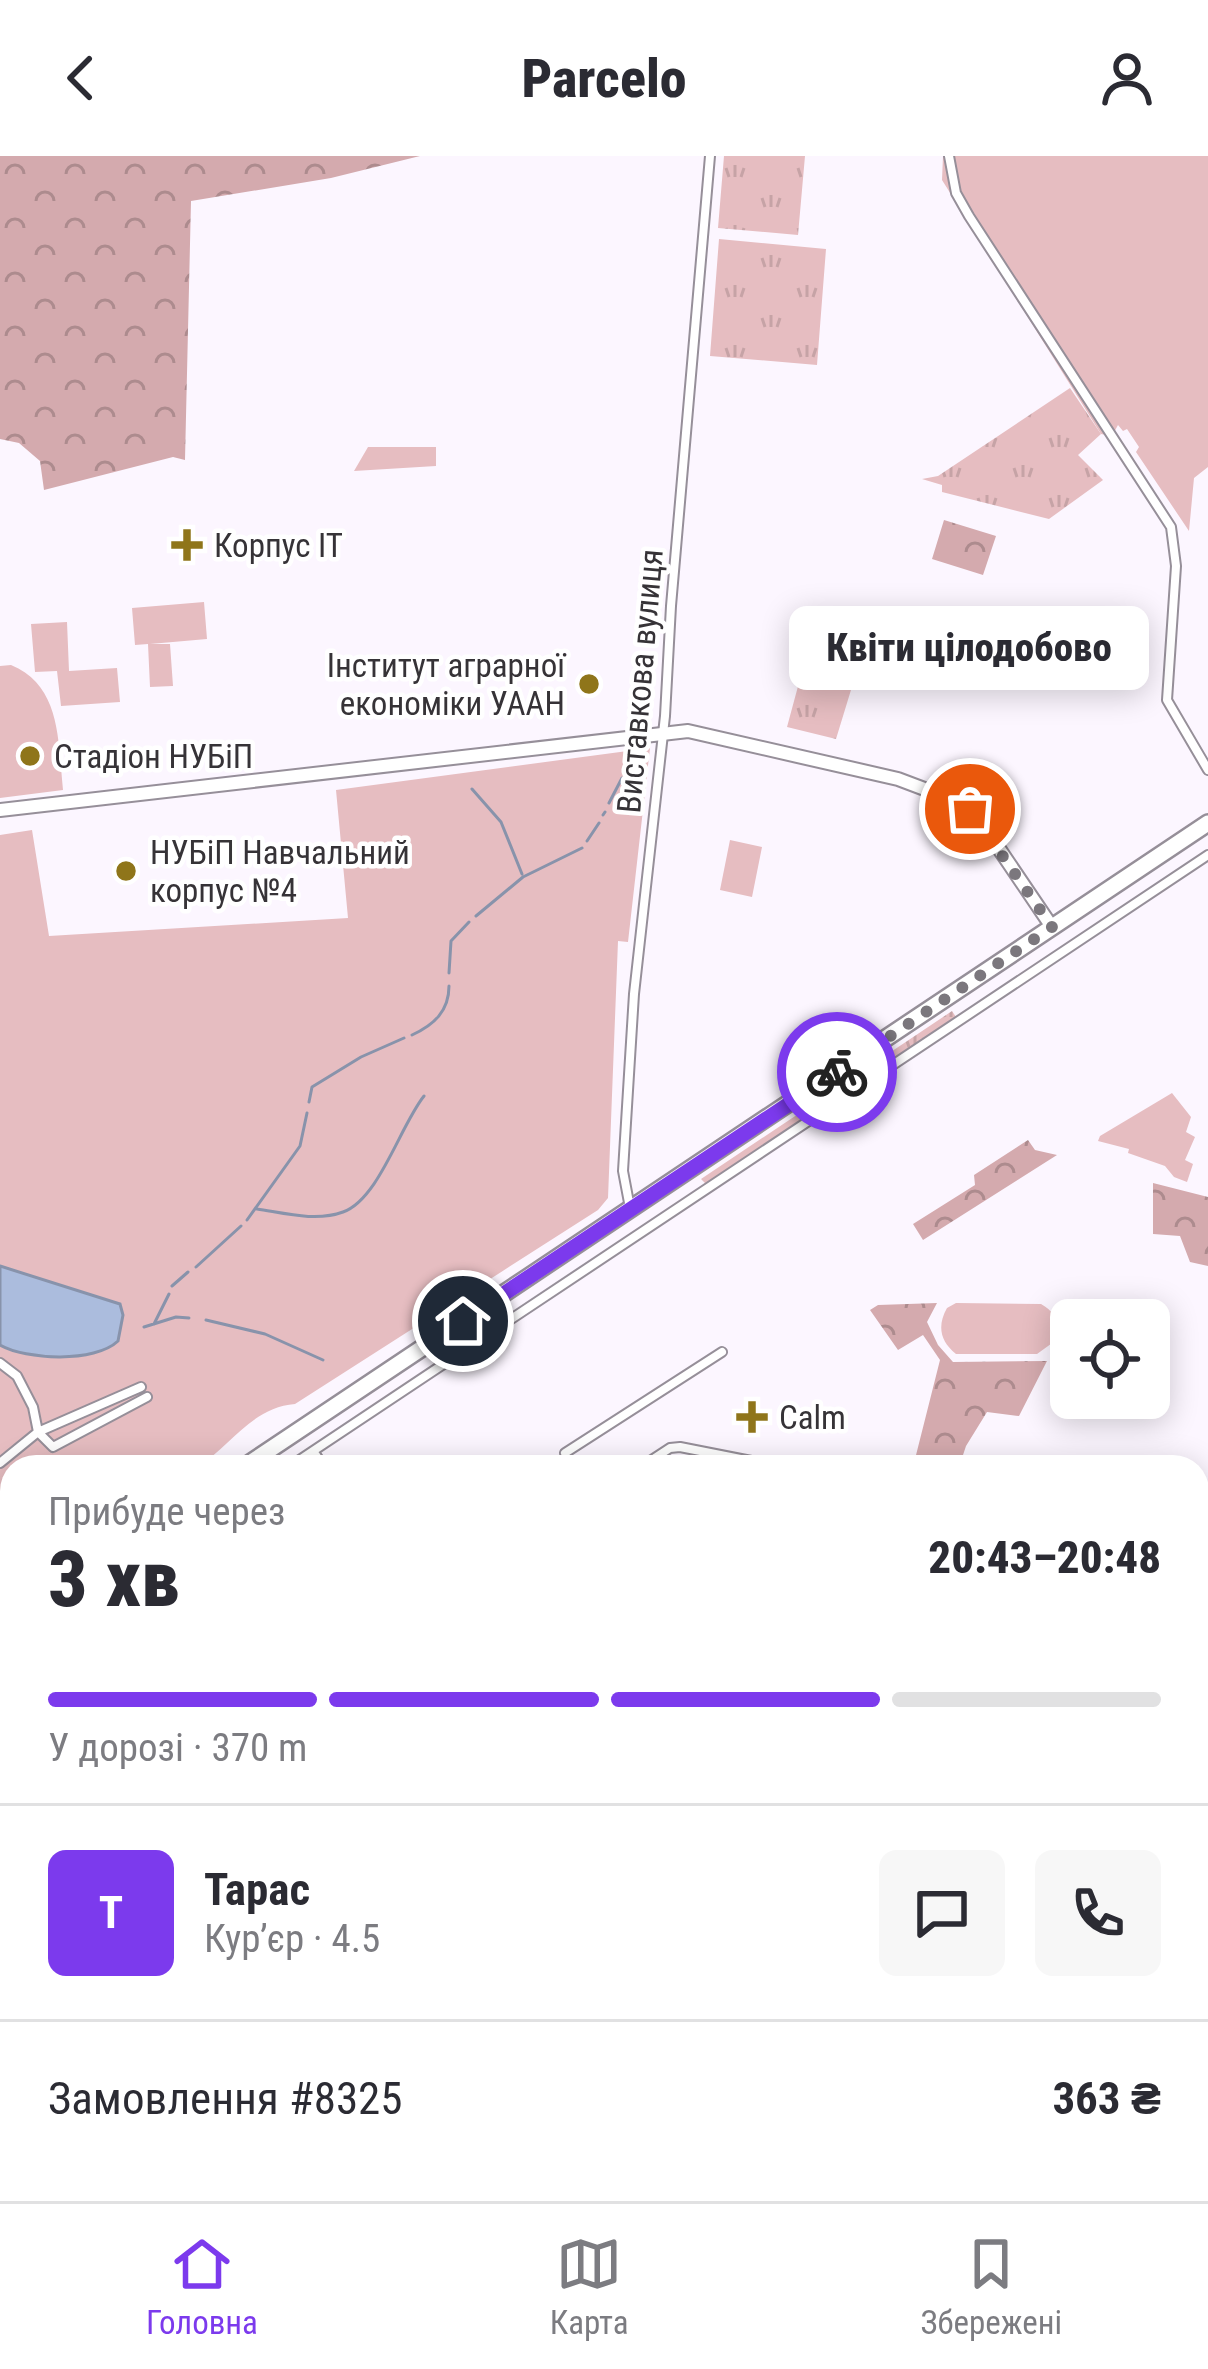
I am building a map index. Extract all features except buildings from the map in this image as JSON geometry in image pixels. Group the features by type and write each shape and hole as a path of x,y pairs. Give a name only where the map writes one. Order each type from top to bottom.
{"highway":[{"path":"262,1455 1208,823"}],"street":[{"name":"Виставкова вулиця","path":"631,1210 623,1171 633,1006 663,731 710,156"},
{"path":"949,156 956,194 969,216 1171,527 1176,566 1167,700 1208,770"},
{"path":"0,810 688,730 898,779 959,802 987,831 1052,927"},
{"path":"307,1455 1208,855"},
{"path":"565,1453 722,1352"},
{"path":"0,1363 17,1376 33,1406 38,1432 53,1447 147,1397"},
{"path":"10,1455 38,1432 141,1387"},
{"path":"349,1397 349,1426"},
{"path":"659,1455 680,1447 721,1455"},
{"path":"313,1451 316,1455"}],"green space":[{"path":"0,156 420,156 331,178 191,201 185,460 173,457 44,490 40,461 19,443 0,439"},
{"path":"724,156 805,156 798,235 718,228"},
{"path":"943,156 1208,156 1208,467 1194,478 1189,531 1136,452 1139,447 1127,429 1118,425 1112,436 1101,434 942,180"},
{"path":"719,239 826,249 817,365 710,356"},
{"path":"1070,388 1101,434 1078,455 1103,480 1049,519 942,492 942,485 922,479 938,476"},
{"path":"368,447 436,447 436,466 354,471"},
{"path":"944,520 996,536 983,575 932,559"},
{"path":"204,602 207,639 150,644 170,644 173,686 150,687 148,644 135,645 132,608"},
{"path":"67,622 69,671 117,668 120,702 61,706 57,671 35,672 31,624"},
{"path":"807,653 858,667 836,739 787,727"},
{"name":"Стадіон НУБіП","path":"11,665 28,674 49,701 58,735 63,790 0,798 0,666"},
{"path":"650,748 628,942 618,941 608,1198 598,1210 295,1404 255,1419 212,1455 0,1455 0,835 32,830 49,936 348,918 336,790"},
{"path":"730,840 762,847 752,897 720,890"},
{"path":"952,1011 956,1017 706,1184 701,1179"},
{"path":"1172,1093 1191,1117 1186,1132 1195,1137 1185,1160 1193,1164 1187,1182 1174,1177 1165,1166 1128,1153 1129,1149 1098,1141"},
{"path":"1028,1140 1035,1150 1057,1155 923,1240 913,1224 975,1185 974,1175"},
{"path":"1153,1183 1208,1197 1208,1266 1190,1262 1180,1236 1153,1234"},
{"path":"937,1303 927,1322 953,1362 1047,1361 1019,1416 987,1412 963,1455 916,1455 940,1360 923,1335 898,1350 870,1310 878,1305"},
{"path":"956,1303 1041,1304 1050,1311 1050,1345 1037,1354 956,1354 943,1338 947,1308"}],"water":[{"path":"0,1266 120,1304 118,1341 94,1353 60,1357 26,1354 0,1345"}],"waterway":[{"path":"609,803 622,778"},
{"path":"472,789 501,822 522,874"},
{"path":"587,841 599,823"},
{"path":"476,916 523,877 582,848"},
{"path":"449,973 451,941 469,922"},
{"path":"412,1035 439,1016 449,986"},
{"path":"309,1102 312,1087 404,1038"},
{"path":"257,1209 322,1216 356,1205 378,1177 424,1096"},
{"path":"247,1220 300,1146 307,1113"},
{"path":"196,1267 241,1226"},
{"path":"172,1286 188,1272"},
{"path":"154,1324 169,1294"},
{"path":"144,1327 189,1318"},
{"path":"206,1320 265,1334 323,1360"}],"way so far":[{"path":"837,1072 1052,927 970,809"}],"place":[{"name":"Корпус ІТ","path":"187,545"},
{"name":"Інститут аграрної економіки УААН","path":"589,684"},
{"name":"Стадіон НУБіП","path":"30,756"},
{"name":"Квіти цілодобово","path":"970,809"},
{"name":"НУБіП Навчальний корпус №4","path":"126,871"},
{"name":"Calm","path":"752,1417"}],"route":[{"path":"463,1321 837,1072"}]}
